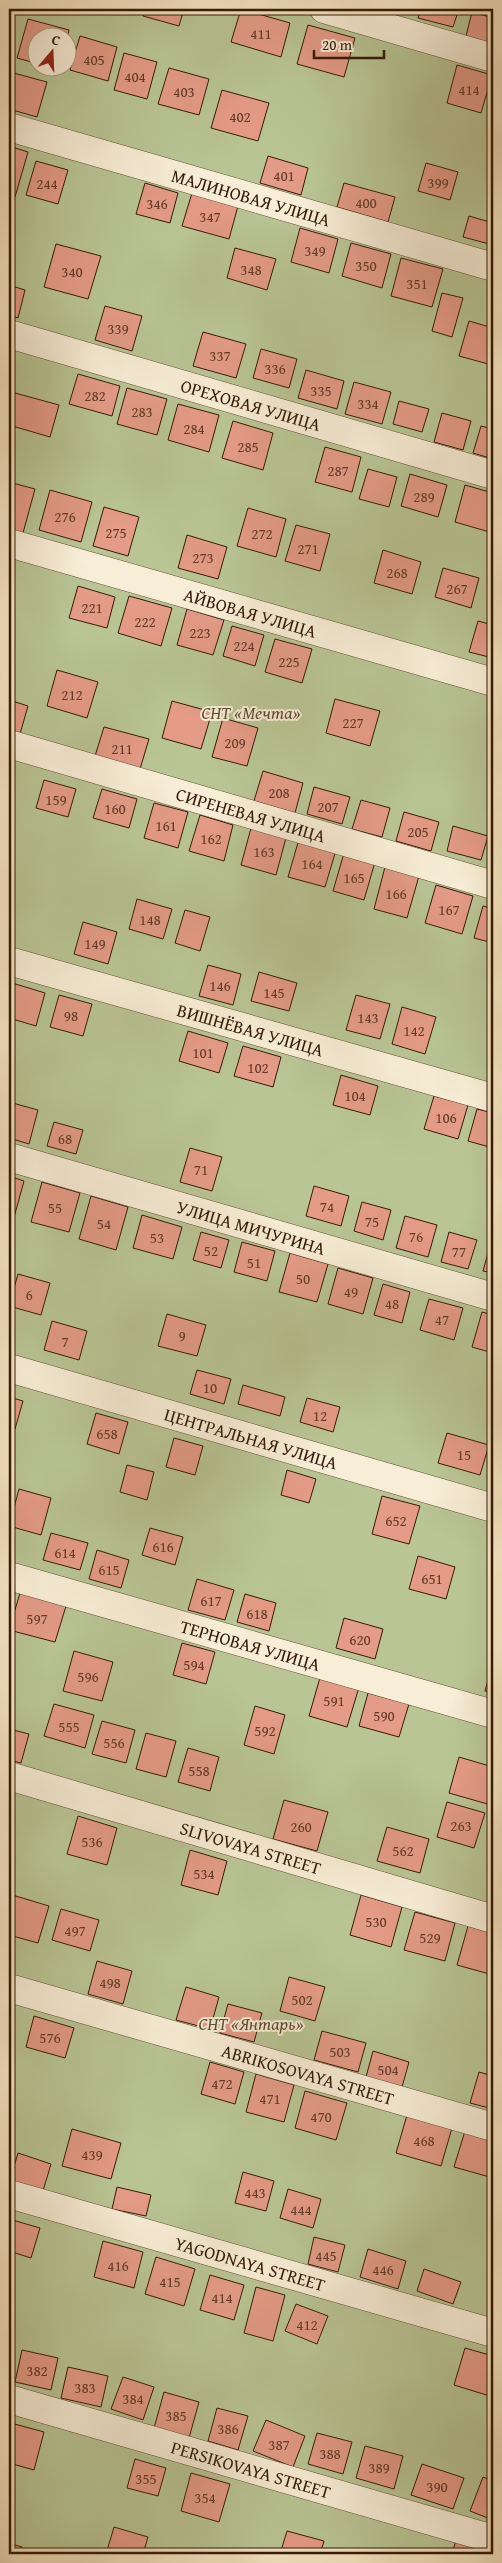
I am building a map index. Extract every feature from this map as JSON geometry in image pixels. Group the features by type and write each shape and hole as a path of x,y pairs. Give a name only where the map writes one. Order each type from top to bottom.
{"street":[{"path":"324,9 493,58"},
{"name":"МАЛИНОВАЯ УЛИЦА","path":"9,127 493,267"},
{"name":"ОРЕХОВАЯ УЛИЦА","path":"9,334 493,475"},
{"name":"АЙВОВАЯ УЛИЦА","path":"9,543 493,682"},
{"name":"СИРЕНЕВАЯ УЛИЦА","path":"9,744 493,885"},
{"name":"ВИШНЁВАЯ УЛИЦА","path":"9,961 493,1098"},
{"name":"УЛИЦА МИЧУРИНА","path":"9,1157 493,1297"},
{"name":"ЦЕНТРАЛЬНАЯ УЛИЦА","path":"9,1368 493,1508"},
{"name":"ТЕРНОВАЯ УЛИЦА","path":"9,1576 493,1714"},
{"name":"SLIVOVAYA STREET","path":"9,1776 493,1919"},
{"name":"ABRIKOSOVAYA STREET","path":"9,1988 493,2127"},
{"name":"YAGODNAYA STREET","path":"9,2194 493,2333"},
{"name":"PERSIKOVAYA STREET","path":"9,2399 493,2539"}],"green space":[{"path":"12,9 493,9 493,2554 9,2554 9,20"}],"building":[{"path":"145,9 184,9 179,26 143,16"},
{"path":"241,9 290,23 281,57 231,42"},
{"path":"421,9 459,9 453,27 418,18"},
{"path":"472,12 493,18 493,44 466,36"},
{"path":"28,19 62,28 28,28 28,61 17,58"},
{"path":"308,25 355,38 344,77 297,64"},
{"path":"80,36 117,47 108,81 78,72 78,43"},
{"path":"124,53 157,62 147,99 114,90"},
{"path":"457,65 492,75 481,113 447,103"},
{"path":"169,68 209,79 199,115 158,104"},
{"path":"10,72 47,82 37,117 9,109"},
{"path":"222,90 269,103 258,141 211,128"},
{"path":"9,146 28,152 15,197 9,195"},
{"path":"268,156 308,168 301,195 260,183"},
{"path":"36,161 68,170 58,204 26,195"},
{"path":"426,163 458,172 450,200 418,191"},
{"path":"145,183 178,193 170,223 136,214"},
{"path":"344,183 395,197 388,222 337,207"},
{"path":"192,193 238,206 229,239 182,226"},
{"path":"469,216 493,223 493,245 463,237"},
{"path":"300,228 338,239 329,273 291,262"},
{"path":"351,243 391,254 382,288 342,276"},
{"path":"56,244 101,256 88,299 44,287"},
{"path":"235,248 276,259 267,290 227,278"},
{"path":"401,258 443,269 432,307 391,296"},
{"path":"9,285 25,290 18,318 9,315"},
{"path":"442,293 463,298 452,337 432,331"},
{"path":"105,306 142,316 132,351 95,340"},
{"path":"469,321 493,328 492,365 459,356"},
{"path":"203,332 246,344 236,378 193,366"},
{"path":"261,349 297,359 289,388 253,378"},
{"path":"306,370 344,381 337,409 298,398"},
{"path":"78,374 120,386 112,416 69,404"},
{"path":"354,382 391,392 382,424 345,414"},
{"path":"127,388 167,399 157,435 117,424"},
{"path":"15,393 59,405 50,437 9,425 9,413"},
{"path":"399,401 429,409 422,432 393,424"},
{"path":"178,404 219,415 209,452 168,440"},
{"path":"442,413 471,421 463,450 434,442"},
{"path":"233,421 273,433 263,470 222,458"},
{"path":"481,426 493,429 493,459 473,453"},
{"path":"325,447 361,457 352,492 315,482"},
{"path":"368,469 397,477 389,507 359,499"},
{"path":"410,474 447,485 438,517 401,506"},
{"path":"9,482 35,489 23,533 9,529"},
{"path":"465,485 493,493 493,533 455,522"},
{"path":"50,490 92,502 81,542 39,530"},
{"path":"104,507 139,517 128,556 93,546"},
{"path":"248,508 286,519 276,557 237,546"},
{"path":"296,525 330,534 320,571 285,561"},
{"path":"187,535 227,547 218,579 178,568"},
{"path":"383,550 421,562 412,594 374,583"},
{"path":"443,568 479,578 471,608 435,597"},
{"path":"78,586 115,597 107,628 69,618"},
{"path":"129,596 172,608 161,646 118,633"},
{"path":"187,609 224,620 213,655 177,645"},
{"path":"478,621 493,625 493,658 469,652"},
{"path":"232,626 264,635 255,666 223,656"},
{"path":"275,639 312,649 302,683 265,672"},
{"path":"57,670 98,682 87,718 47,706"},
{"path":"335,699 380,711 370,746 326,733"},
{"path":"9,700 28,706 20,734 9,731"},
{"path":"172,701 212,712 201,749 162,738"},
{"path":"223,718 258,728 247,766 212,757"},
{"path":"104,727 149,739 140,769 95,756"},
{"path":"263,771 303,783 295,813 254,801"},
{"path":"44,780 76,789 68,817 36,808"},
{"path":"314,787 350,797 342,824 307,814"},
{"path":"102,789 137,799 129,828 93,818"},
{"path":"361,800 390,808 382,837 352,829"},
{"path":"154,803 188,812 178,848 144,838"},
{"path":"404,812 439,822 431,851 396,841"},
{"path":"200,815 233,825 224,861 189,851"},
{"path":"453,826 488,836 481,860 447,851"},
{"path":"251,828 286,838 276,875 241,865"},
{"path":"299,839 336,850 325,887 288,877"},
{"path":"344,853 375,862 364,900 333,891"},
{"path":"385,867 419,876 407,918 374,909"},
{"path":"436,885 473,896 462,934 425,923"},
{"path":"137,899 172,909 163,939 129,929"},
{"path":"483,906 493,909 493,943 474,938"},
{"path":"185,910 210,917 200,951 175,943"},
{"path":"83,922 117,932 108,964 74,954"},
{"path":"208,965 241,974 233,1005 199,996"},
{"path":"259,972 297,983 289,1011 251,1001"},
{"path":"9,982 45,993 36,1026 9,1018"},
{"path":"59,995 92,1004 83,1036 50,1027"},
{"path":"356,995 390,1004 380,1039 346,1030"},
{"path":"402,1007 436,1017 425,1054 392,1044"},
{"path":"188,1031 228,1043 219,1073 179,1061"},
{"path":"243,1046 281,1057 273,1087 234,1076"},
{"path":"341,1075 378,1086 370,1115 333,1105"},
{"path":"434,1096 468,1105 458,1139 424,1129"},
{"path":"9,1102 38,1110 29,1144 9,1138"},
{"path":"477,1109 493,1113 493,1148 468,1141"},
{"path":"54,1122 83,1130 76,1154 47,1146"},
{"path":"190,1148 222,1157 212,1191 180,1182"},
{"path":"9,1176 24,1181 13,1221 9,1219"},
{"path":"42,1182 80,1193 69,1232 31,1222"},
{"path":"314,1186 349,1196 341,1226 306,1216"},
{"path":"91,1196 128,1207 116,1250 79,1239"},
{"path":"362,1202 391,1210 383,1240 354,1231"},
{"path":"142,1215 182,1227 173,1259 133,1248"},
{"path":"405,1216 437,1225 428,1257 396,1248"},
{"path":"201,1232 229,1240 221,1268 193,1260"},
{"path":"449,1232 477,1240 468,1269 441,1262"},
{"path":"242,1242 275,1251 267,1281 234,1272"},
{"path":"491,1242 493,1243 493,1273 483,1271"},
{"path":"290,1253 328,1264 317,1302 279,1292"},
{"path":"338,1268 373,1278 363,1314 328,1304"},
{"path":"18,1274 50,1283 41,1315 9,1306"},
{"path":"383,1284 410,1292 402,1323 374,1315"},
{"path":"429,1299 463,1308 454,1340 420,1330"},
{"path":"482,1312 493,1315 493,1353 472,1347"},
{"path":"167,1314 206,1325 197,1356 158,1346"},
{"path":"52,1321 87,1331 79,1360 44,1350"},
{"path":"197,1370 231,1379 224,1404 190,1394"},
{"path":"243,1385 285,1397 280,1416 238,1404"},
{"path":"9,1397 23,1401 15,1429 9,1427"},
{"path":"307,1398 340,1407 333,1432 300,1422"},
{"path":"96,1413 128,1422 119,1454 87,1444"},
{"path":"447,1433 489,1445 480,1475 438,1463"},
{"path":"174,1438 203,1446 195,1475 166,1467"},
{"path":"127,1465 154,1472 147,1500 120,1492"},
{"path":"287,1470 316,1479 309,1503 281,1495"},
{"path":"19,1489 51,1498 41,1535 9,1526"},
{"path":"382,1496 420,1506 409,1544 372,1534"},
{"path":"150,1528 183,1537 175,1565 142,1555"},
{"path":"51,1533 88,1543 80,1570 43,1560"},
{"path":"97,1550 129,1560 121,1588 89,1579"},
{"path":"418,1556 455,1567 446,1599 409,1589"},
{"path":"197,1579 234,1590 225,1620 188,1610"},
{"path":"20,1593 66,1606 55,1642 9,1630"},
{"path":"245,1594 276,1603 269,1631 237,1622"},
{"path":"344,1618 383,1629 375,1659 336,1648"},
{"path":"182,1643 215,1652 206,1684 173,1675"},
{"path":"74,1651 113,1662 102,1701 63,1691"},
{"path":"493,1662 493,1693 485,1691"},
{"path":"321,1674 360,1684 347,1727 309,1716"},
{"path":"368,1693 409,1704 399,1737 359,1726"},
{"path":"54,1704 94,1715 85,1748 44,1736"},
{"path":"255,1706 285,1715 274,1754 244,1745"},
{"path":"102,1721 135,1730 126,1763 92,1754"},
{"path":"9,1729 29,1734 21,1763 9,1760"},
{"path":"146,1733 176,1741 166,1777 136,1769"},
{"path":"188,1748 219,1757 210,1791 178,1782"},
{"path":"459,1757 493,1767 493,1796 491,1805 449,1793"},
{"path":"284,1800 328,1812 317,1851 273,1839"},
{"path":"447,1802 485,1813 474,1848 437,1837"},
{"path":"78,1816 117,1828 107,1865 67,1854"},
{"path":"387,1827 429,1839 420,1873 377,1861"},
{"path":"190,1850 227,1861 218,1895 181,1885"},
{"path":"9,1894 49,1906 38,1943 9,1935"},
{"path":"361,1895 402,1907 391,1947 350,1935"},
{"path":"61,1909 99,1920 90,1951 52,1940"},
{"path":"415,1912 455,1923 445,1961 404,1950"},
{"path":"468,1926 493,1933 493,1975 457,1965"},
{"path":"97,1961 132,1971 123,2004 88,1994"},
{"path":"289,1977 325,1987 315,2021 280,2011"},
{"path":"186,1987 219,1997 210,2029 176,2020"},
{"path":"228,2004 262,2013 254,2042 220,2033"},
{"path":"34,2016 74,2028 65,2058 26,2047"},
{"path":"322,2031 366,2043 358,2072 314,2060"},
{"path":"373,2051 409,2062 402,2087 366,2077"},
{"path":"210,2062 244,2072 235,2104 201,2094"},
{"path":"479,2072 493,2076 493,2109 470,2103"},
{"path":"256,2074 294,2085 284,2122 246,2112"},
{"path":"305,2091 347,2103 336,2140 295,2128"},
{"path":"407,2115 452,2128 441,2166 396,2153"},
{"path":"72,2129 121,2143 111,2179 62,2166"},
{"path":"465,2131 493,2139 493,2178 454,2167"},
{"path":"18,2153 51,2164 43,2191 10,2180"},
{"path":"243,2172 274,2181 266,2211 235,2203"},
{"path":"117,2187 151,2195 146,2216 112,2209"},
{"path":"288,2189 321,2199 313,2228 280,2218"},
{"path":"9,2219 40,2228 31,2258 9,2251"},
{"path":"314,2237 345,2245 338,2272 308,2264"},
{"path":"103,2241 143,2252 134,2288 94,2277"},
{"path":"368,2249 406,2261 398,2289 360,2277"},
{"path":"156,2257 195,2269 184,2306 145,2294"},
{"path":"424,2269 461,2282 453,2304 417,2291"},
{"path":"210,2275 244,2285 234,2320 200,2310"},
{"path":"256,2287 285,2295 273,2341 244,2333"},
{"path":"296,2304 328,2316 317,2344 285,2331"},
{"path":"465,2348 493,2356 493,2397 454,2385"},
{"path":"22,2350 58,2358 51,2390 15,2382"},
{"path":"68,2367 108,2376 101,2407 61,2398"},
{"path":"123,2377 154,2387 143,2420 111,2409"},
{"path":"164,2392 199,2402 189,2438 154,2428"},
{"path":"217,2408 248,2416 238,2450 208,2441"},
{"path":"266,2420 305,2436 293,2467 253,2451"},
{"path":"11,2423 44,2432 34,2470 9,2463"},
{"path":"317,2433 352,2442 343,2474 308,2464"},
{"path":"365,2446 403,2456 394,2489 356,2478"},
{"path":"135,2459 166,2468 158,2496 127,2488"},
{"path":"422,2464 464,2478 453,2509 411,2495"},
{"path":"191,2473 230,2484 219,2522 181,2511"},
{"path":"483,2477 493,2481 493,2520 470,2511"},
{"path":"114,2527 148,2537 143,2554 106,2554"},
{"path":"287,2531 324,2541 320,2554 280,2554"},
{"path":"456,2540 493,2550 493,2554 452,2554"},
{"path":"9,2543 22,2547 20,2554 9,2554"}],"park label":[{"name":"СНТ «Мечта»","path":"251,712"},
{"name":"СНТ «Янтарь»","path":"251,2023"}]}
